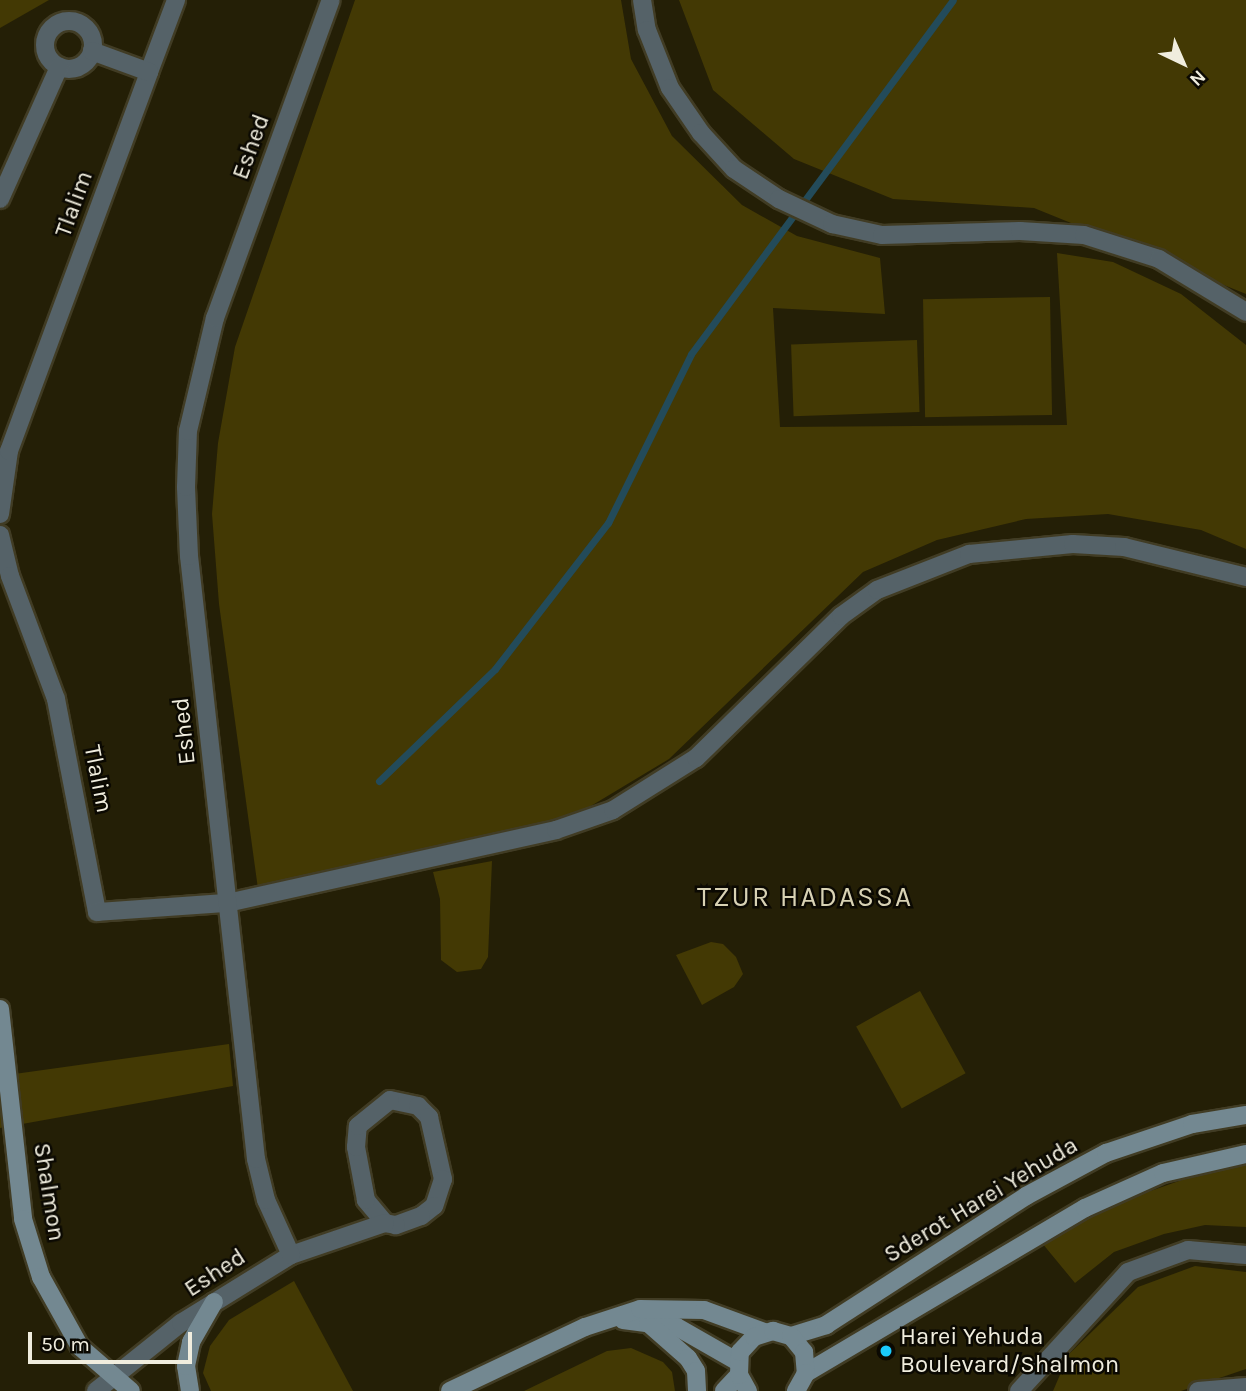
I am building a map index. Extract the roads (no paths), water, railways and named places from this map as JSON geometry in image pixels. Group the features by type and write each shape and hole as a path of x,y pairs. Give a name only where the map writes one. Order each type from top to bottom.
{"street":[{"name":"Tlalim","path":"0,514 9,451 176,0"},
{"name":"Eshed","path":"96,1391 214,1301 291,1255 266,1200 256,1159 189,556 188,431 215,318 331,0"},
{"path":"642,0 647,30 670,88 694,122 734,169 779,199 832,224 882,235 1020,231 1084,235 1172,265 1246,312"},
{"path":"73,21 87,28 92,51 75,68 59,67 47,56 45,41 58,23 73,21"},
{"path":"92,51 149,72"},
{"path":"0,199 59,67"},
{"name":"Tlalim","path":"0,535 10,576 56,699 97,912 228,903"},
{"path":"228,903 556,830 613,810 696,758 850,610 877,590 922,569 969,554 1073,544 1124,547 1246,577"},
{"name":"Shalmon","path":"0,1009 23,1219 41,1278 80,1347 112,1379 131,1391"},
{"path":"291,1255 385,1223 396,1225 421,1216 440,1195 443,1179 435,1131 418,1106 390,1100 358,1126 356,1147 366,1200 385,1223"},
{"name":"Sderot Harei Yehuda","path":"764,1332 791,1336 826,1325 1026,1196 1106,1153 1192,1124 1246,1115"},
{"path":"796,1391 806,1373 1097,1201 1163,1173 1246,1154"},
{"path":"341,1238 355,1223 366,1200"},
{"path":"1019,1391 1128,1272 1188,1250 1246,1255"},
{"path":"190,1391 186,1366 191,1342 214,1301"},
{"path":"450,1391 585,1327 640,1309 704,1310 764,1332"},
{"path":"585,1327 614,1320 645,1321 701,1338 738,1369 748,1391"},
{"path":"645,1321 688,1358 696,1371 697,1391"},
{"path":"724,1391 738,1369 746,1343 764,1332"},
{"path":"791,1336 804,1352 806,1373"},
{"path":"1198,1391 1246,1387"}],"waterway":[{"path":"379,781 495,669 608,523 691,354 953,0"}],"place":[{"name":"Harei Yehuda Boulevard/Shalmon","path":"886,1351"}],"district":[{"name":"TZUR HADASSA","path":"805,897"}]}
